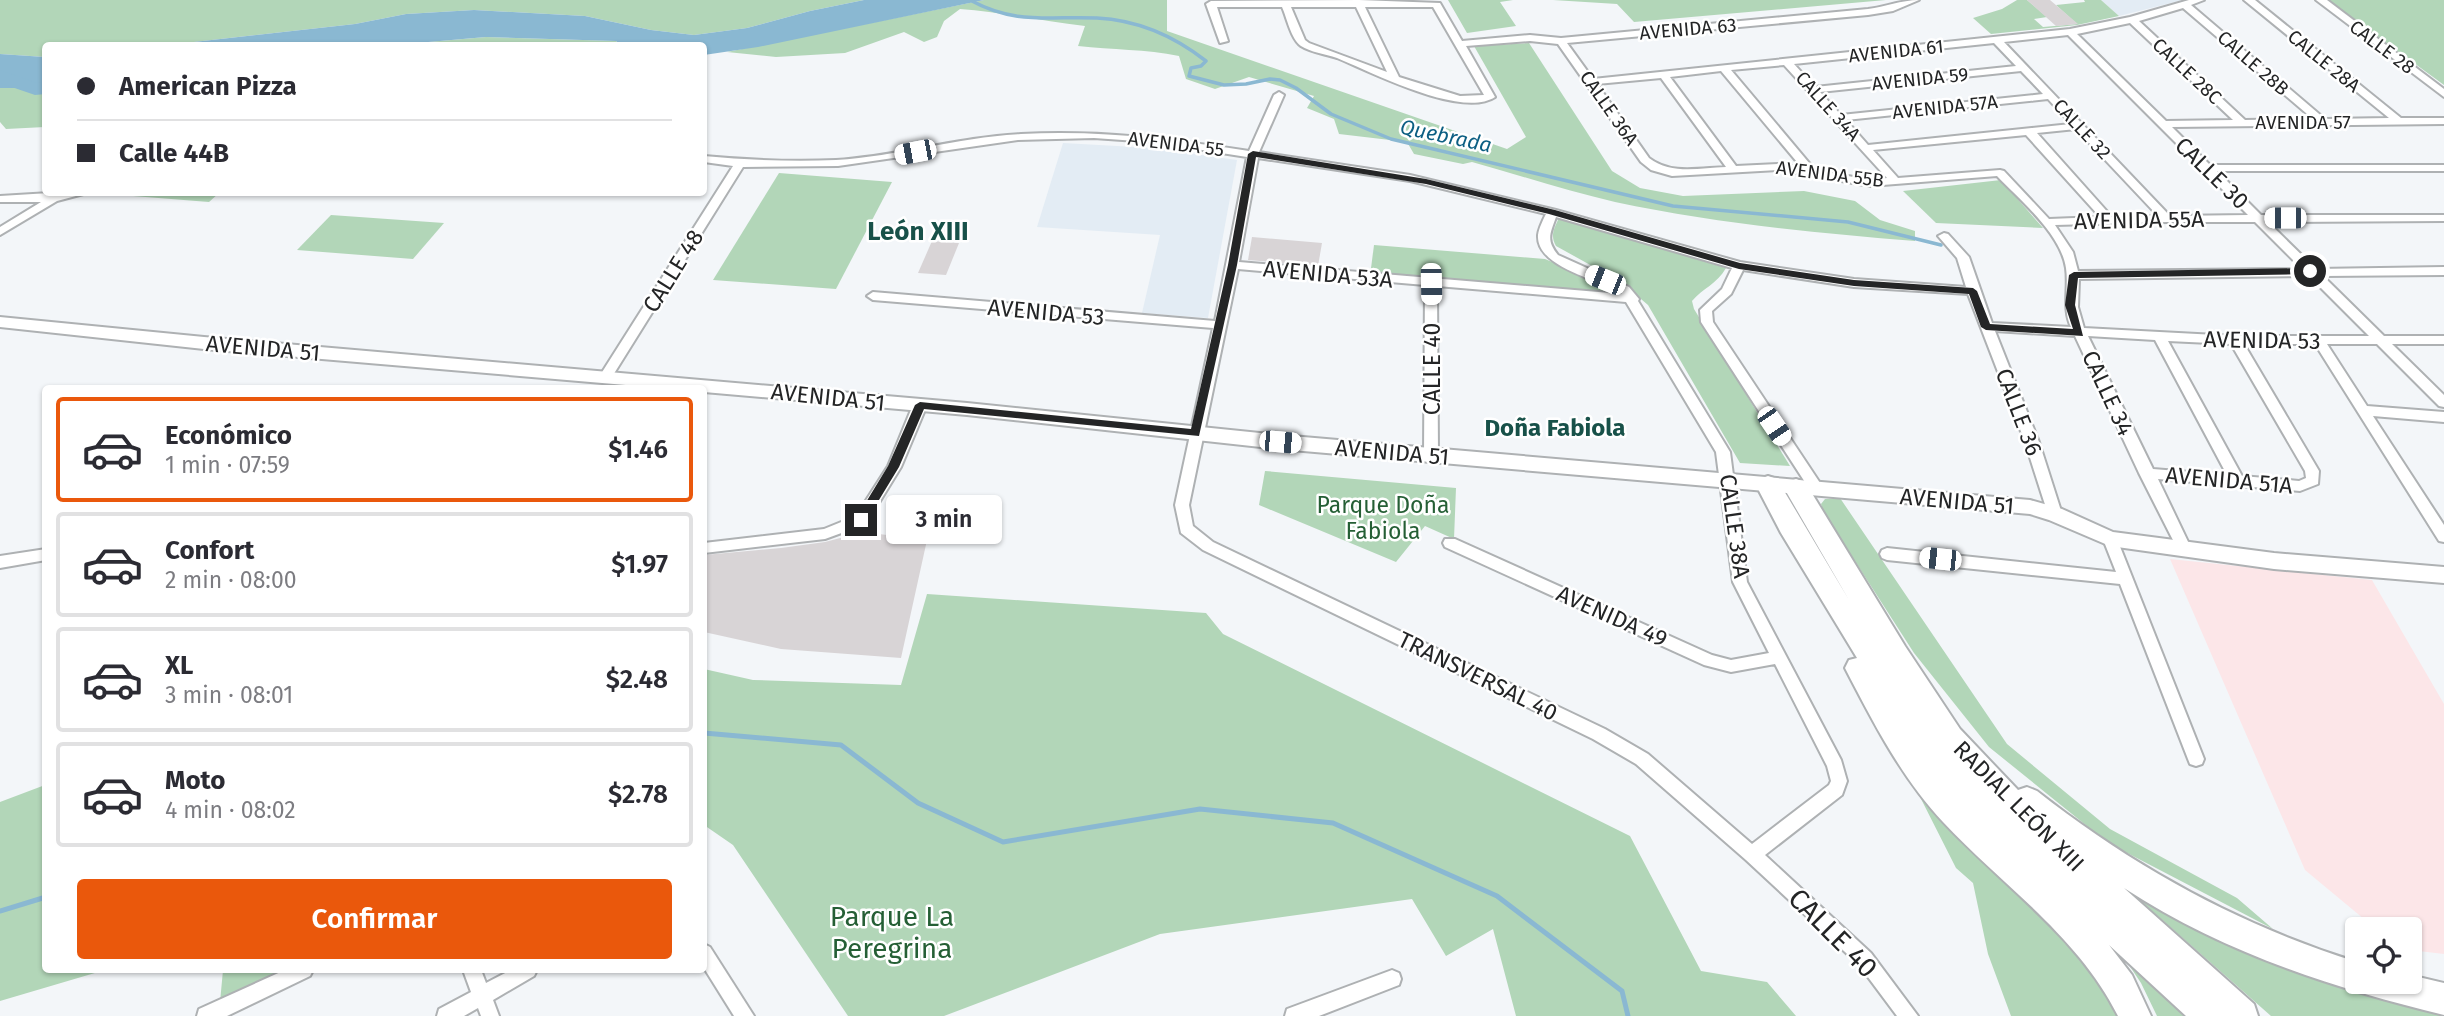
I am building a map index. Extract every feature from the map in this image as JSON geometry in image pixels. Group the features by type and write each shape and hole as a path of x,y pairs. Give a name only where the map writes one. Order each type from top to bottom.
{"highway":[{"name":"RADIAL LEÓN XIII","path":"1768,485 1790,526 1928,750 1970,796 2210,1016"},
{"name":"RADIAL LEÓN XIII","path":"1806,488 1895,654 1950,738 1994,788 2242,1016"},
{"path":"1790,526 1847,646 1889,726 1932,788 1981,841 2101,957 2118,982 2135,1016"},
{"path":"1895,654 1983,760 2044,814 2083,842 2160,893 2222,926 2321,968 2345,975"},
{"path":"2422,994 2444,999"}],"street":[{"name":"AVENIDA 63","path":"1460,44 1530,38 1561,41 1868,12 1890,9 1914,0"},
{"name":"AVENIDA 61","path":"1590,82 2070,32 2132,20 2199,0"},
{"name":"CALLE 28A","path":"2249,0 2398,121"},
{"name":"CALLE 28","path":"2321,0 2444,94"},
{"path":"1223,41 1210,5 1212,4 1285,3 1359,3 1434,4 1490,95 1489,98 1471,101 1396,81 1346,58 1306,45 1301,41 1285,3"},
{"path":"1359,3 1396,81"},
{"name":"CALLE 28B","path":"2184,4 2322,122"},
{"name":"CALLE 28C","path":"2132,20 2242,122"},
{"name":"CALLE 30","path":"2070,32 2444,403"},
{"name":"CALLE 32","path":"1997,40 2167,219"},
{"name":"CALLE 36A","path":"1561,41 1645,160 1661,171"},
{"name":"CALLE 34A","path":"1787,62 1896,182"},
{"path":"1724,68 1811,172"},
{"name":"AVENIDA 59","path":"1814,90 2026,68"},
{"path":"1663,74 1733,169"},
{"path":"1196,433 1233,265 1253,154 1279,95"},
{"name":"AVENIDA 57A","path":"1839,118 2051,96"},
{"name":"AVENIDA 57","path":"2162,124 2444,121"},
{"path":"1866,148 2079,126"},
{"path":"2028,130 2109,220"},
{"name":"AVENIDA 55","path":"707,159 740,164 838,163 983,141 1065,136 1151,139 1410,178 1552,212 1739,266 1854,283 1973,291"},
{"name":"CALLE 48","path":"604,377 740,164"},
{"name":"AVENIDA 55B","path":"1661,171 1685,174 1766,167 1811,172 1865,183 1998,172"},
{"path":"2208,168 2444,168"},
{"name":"CALLE 34","path":"1998,172 2045,222 2068,253 2074,275 2070,305 2080,333 2184,548"},
{"path":"0,199 65,196"},
{"path":"0,232 54,198"},
{"name":"CALLE 38A","path":"1552,212 1544,234 1545,247 1555,258 1625,290 1633,299 1723,452 1740,582 1835,765 1839,781 1836,790 1752,854"},
{"name":"AVENIDA 55A","path":"2045,222 2444,218"},
{"name":"CALLE 36","path":"1944,236 1963,257 1986,327 2032,442 2054,514"},
{"name":"AVENIDA 53A","path":"1233,265 1431,284 1633,299"},
{"path":"1739,266 1727,291 1706,310 1707,322 1806,488"},
{"path":"2074,275 2444,271"},
{"name":"CALLE 40","path":"1431,284 1432,455"},
{"name":"AVENIDA 53","path":"873,296 1220,325"},
{"name":"AVENIDA 51","path":"0,322 694,385"},
{"name":"AVENIDA 53","path":"1986,327 2160,338 2382,342 2444,340"},
{"path":"2160,338 2237,480"},
{"name":"AVENIDA 51A","path":"2146,473 2300,486 2312,482 2312,471 2235,340"},
{"path":"2319,341 2444,537"},
{"name":"AVENIDA 51","path":"707,386 1432,455 2029,507 2054,514 2110,539 2274,561 2441,579"},
{"path":"707,548 825,534 861,520 894,467 920,405"},
{"path":"2362,410 2444,416"},
{"name":"TRANSVERSAL 40","path":"1196,433 1182,505 1186,529 1208,546 1599,734 1642,759 1752,854"},
{"path":"2110,539 2196,759"},
{"name":"AVENIDA 49","path":"1450,543 1709,661 1731,666 1779,657"},
{"path":"1887,554 2124,579"},
{"path":"0,562 42,555"},
{"name":"CALLE 40","path":"1752,854 1865,959 1909,1016"},
{"path":"707,958 745,1016"},
{"path":"206,1016 298,973"},
{"path":"473,973 490,1016"},
{"path":"446,1016 523,973"},
{"path":"1294,1016 1392,979"}],"shaded area":[{"path":"2101,0 2183,0 2119,16"},
{"path":"1063,143 1153,148 1237,160 1208,318 1142,313 1160,235 1037,227"},
{"path":"2170,559 2372,580 2444,704 2444,954 2422,951 2422,917 2362,917 2305,870"}],"green space":[{"path":"0,0 864,0 747,28 694,35 651,30 585,16 474,10 406,14 355,24 194,42 42,42 42,57 0,54"},
{"path":"984,0 1167,0 1167,31 1507,149 1526,137 1474,46 1529,43 1612,171 1640,188 1683,196 1804,191 1855,201 1880,220 1915,231 1915,241 1689,216 1615,202 1472,162 1463,164 1414,154 1407,142 1339,134 1334,119 1307,108 1314,96 1249,77 1215,89 1186,79 1179,56 1078,46 1085,26 960,9 944,21 937,37 924,42 904,32 845,53 776,57 727,52"},
{"path":"1448,0 1513,0 1500,2 1516,26 1467,33"},
{"path":"1553,0 1886,0 1634,22 1617,4"},
{"path":"2017,0 2027,0 2047,17 2034,19 2043,27 2077,24 2056,5 2085,2 2084,0 2101,0 2119,16 2077,25 1991,34 1973,18 2002,9"},
{"path":"2328,0 2444,0 2444,85 2340,9"},
{"path":"486,37 617,42 428,42"},
{"path":"0,88 42,88 42,127 6,129 0,122"},
{"path":"779,173 892,182 836,289 713,280"},
{"path":"2001,180 2043,228 1936,223 1903,191"},
{"path":"133,196 216,196 209,202"},
{"path":"331,215 444,223 413,259 297,250"},
{"path":"1559,218 1726,268 1692,301 1694,309 1790,466 1740,463 1648,305 1621,282 1556,246 1553,235"},
{"path":"1374,245 1545,259 1605,284 1617,296 1370,276"},
{"name":"Parque Doña Fabiola","path":"1265,471 1456,488 1454,539 1425,526 1396,562 1259,505"},
{"path":"1840,498 2007,744 2110,829 2237,898 2273,929 2108,843 1989,747 1914,653 1824,513 1821,504 1825,499"},
{"name":"Parque La Peregrina","path":"927,594 1206,613 1223,634 1630,836 1701,971 1767,982 1796,1016 1516,1016 1493,929 1446,956 1412,899 1160,934 944,1016 848,1016 733,845 707,827 707,670 753,680 901,685"},
{"path":"42,786 42,973 95,973 0,1001 0,802"},
{"path":"1916,789 2049,917 2104,980 2123,1016 2011,1016 1988,954 1973,883 1956,868"},
{"path":"2083,850 2226,939 2345,978 2345,994 2393,994 2444,1007 2444,1016 2271,1016"},
{"path":"2107,932 2191,1016 2157,1016 2141,983"},
{"path":"223,973 282,973 220,1002"}],"water":[{"path":"864,0 984,0 758,47 707,55 707,42 486,37 428,42 194,42 355,24 406,14 474,10 585,16 651,30 694,35 747,28"},
{"path":"0,54 42,57 42,88 0,88"}],"building":[{"path":"2027,0 2050,0 2078,24 2056,26"},
{"path":"1252,237 1322,243 1318,266 1248,260"},
{"path":"932,241 959,243 946,275 918,273"},
{"path":"863,532 927,540 901,658 781,649 707,633 707,555 825,542"}],"waterway":[{"name":"Quebrada","path":"970,0 986,8 1017,16 1112,19 1141,26 1168,37 1206,61 1201,66 1191,68 1189,76 1224,85 1280,80 1296,88 1331,114 1391,139 1673,206 1848,222 1941,245"},
{"path":"0,76 35,89 42,88"},
{"path":"707,733 841,745 918,803 1003,842 1200,809 1333,823 1497,896 1622,991 1628,1016"},
{"path":"0,911 42,898"}],"district":[{"name":"León XIII","path":"918,231"},
{"name":"Doña Fabiola","path":"1555,428"}],"route":[{"path":"861,520 894,467 920,405 1109,422 1196,433 1233,265 1253,154 1426,182 1552,212 1739,266 1854,283 1973,291 1986,327 2080,333 2070,305 2074,275 2310,271"}]}
